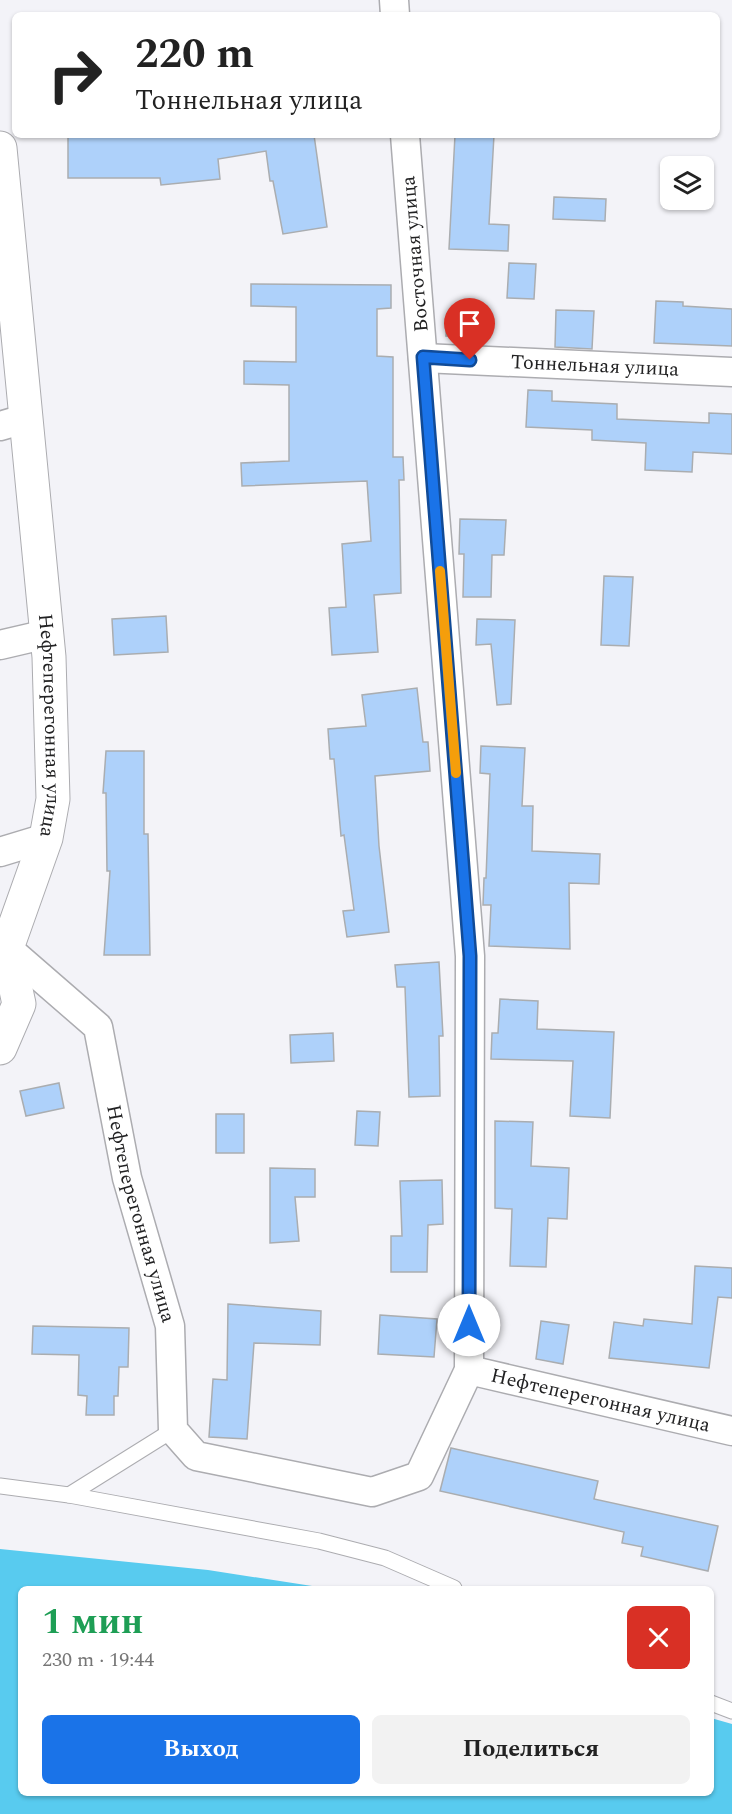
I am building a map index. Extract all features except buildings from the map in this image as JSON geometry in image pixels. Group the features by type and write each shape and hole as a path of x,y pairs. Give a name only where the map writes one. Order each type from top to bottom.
{"street":[{"name":"Восточная улица","path":"173,1430 196,1456 372,1492 419,1476 469,1370 470,956 405,138"},
{"name":"Нефтеперегонная улица","path":"0,148 12,423 46,634 53,799 46,838 4,954 98,1028 127,1178 170,1326 173,1430"},
{"name":"Тоннельная улица","path":"423,357 732,372"},
{"path":"0,645 46,634"},
{"path":"0,852 46,838"},
{"path":"0,1048 19,1004 4,954"},
{"name":"Нефтеперегонная улица","path":"469,1370 732,1431"}],"lane":[{"path":"69,1496 173,1430"},
{"path":"0,1486 69,1496 320,1541 386,1557 450,1586"},
{"path":"714,1704 732,1711"}],"water":[{"path":"0,1549 208,1570 312,1586 18,1586 18,1796 714,1796 714,1719 732,1724 732,1814 0,1814"}],"slow traffic":[{"path":"440,571 456,773"}],"route":[{"path":"469,1325 470,956 423,357 470,360"}]}
